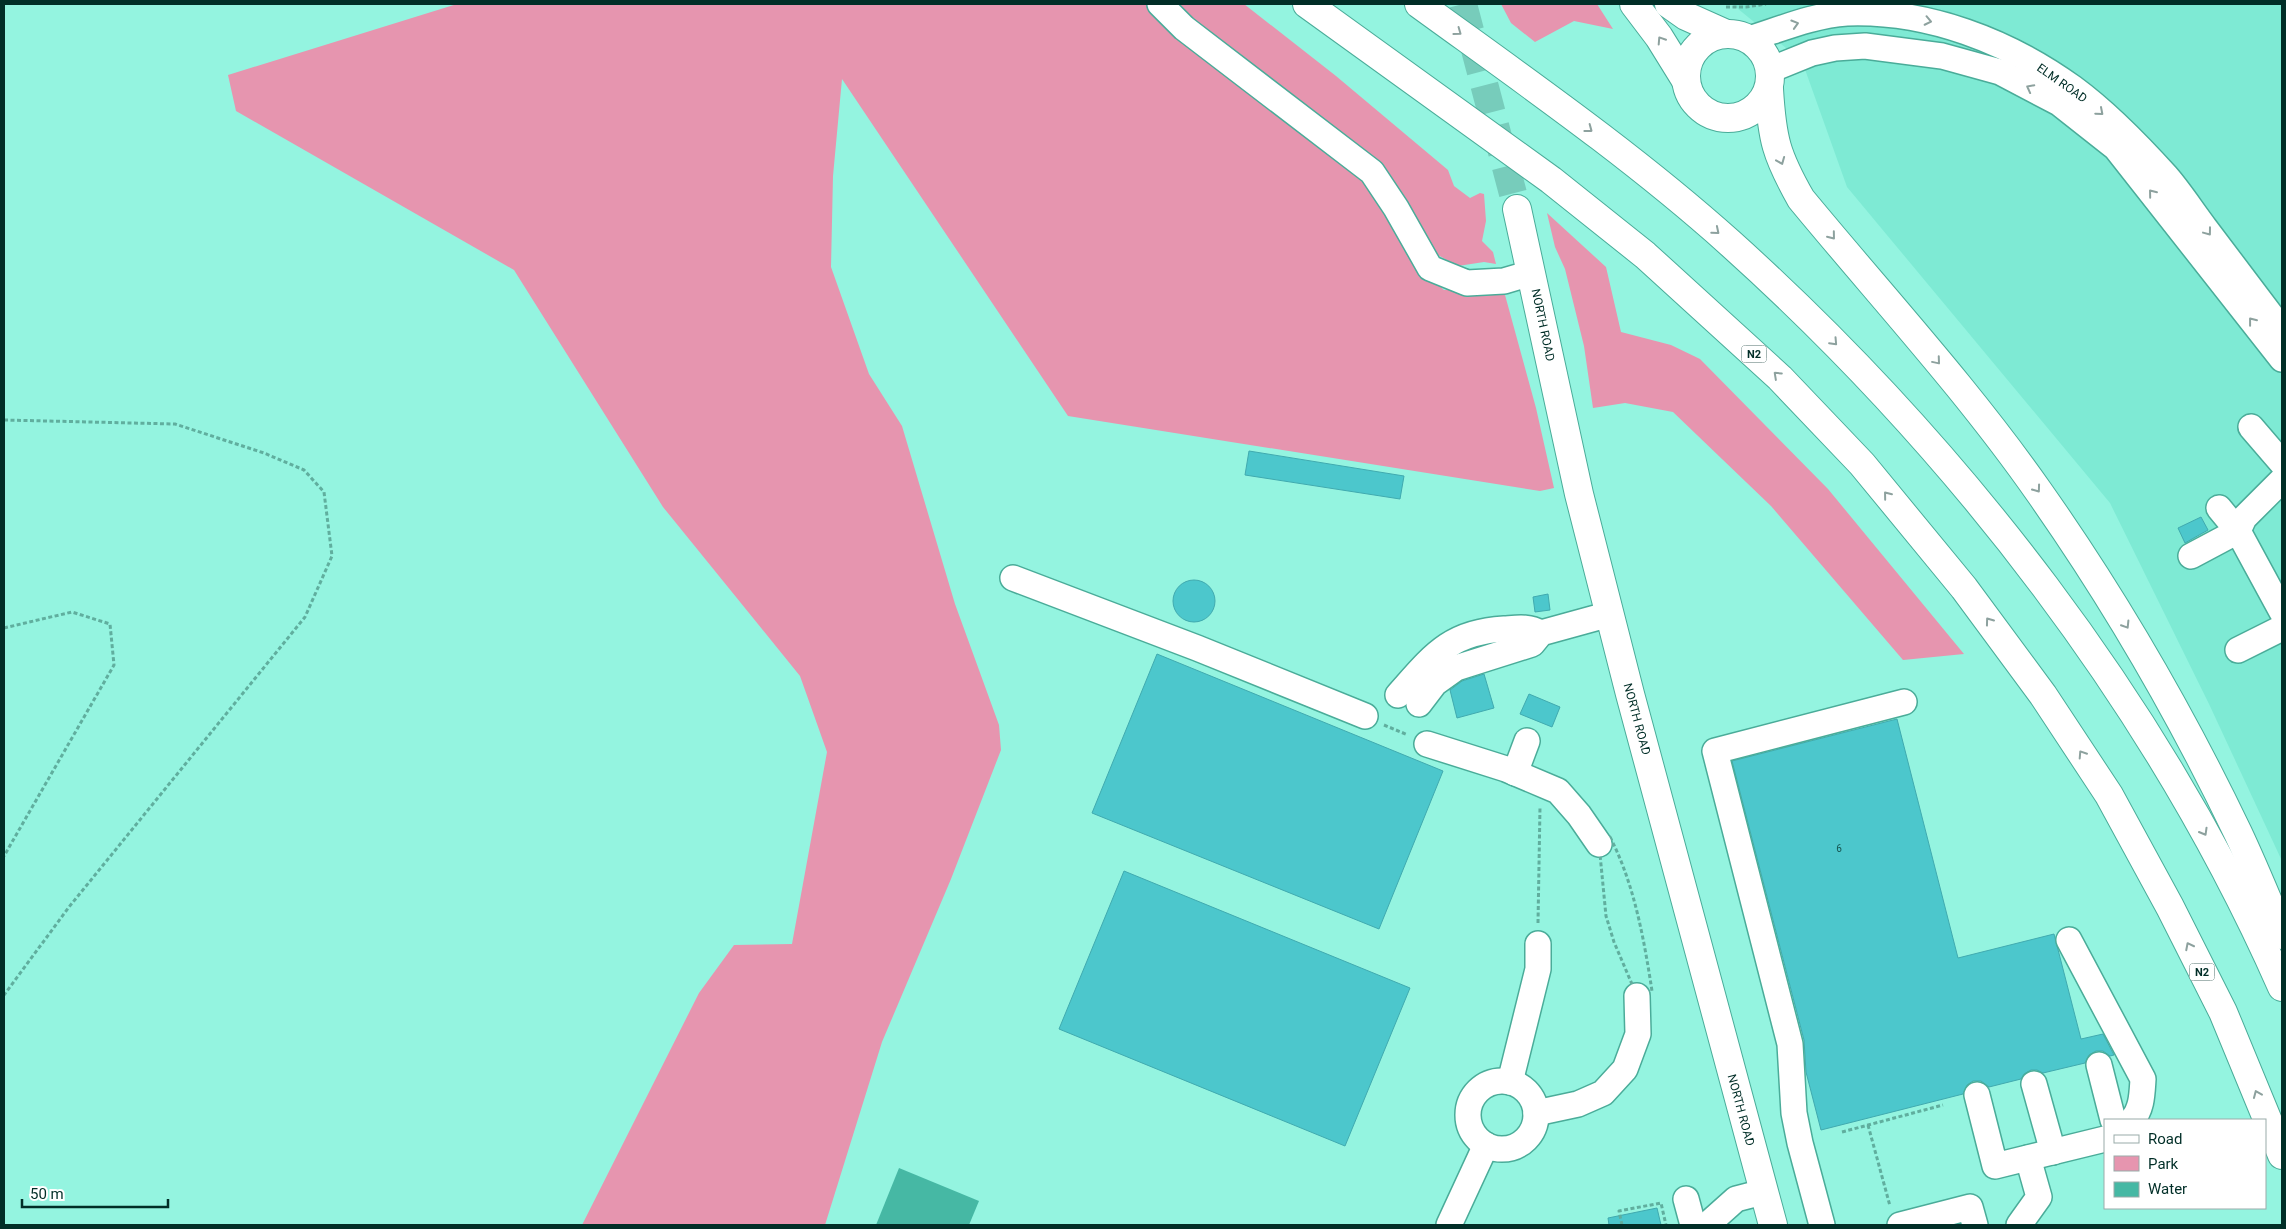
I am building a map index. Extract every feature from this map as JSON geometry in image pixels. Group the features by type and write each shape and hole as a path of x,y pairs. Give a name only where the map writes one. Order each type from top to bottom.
{"main road":[{"name":"N2","path":"1307,4 1551,180 1645,255 1780,378 1862,464 1964,588 2043,695 2109,795 2170,907 2223,1012 2282,1155"},
{"path":"1419,4 1545,95 1654,178 1730,243 1820,326 1903,415 1977,499 2040,579 2149,737 2213,848 2263,943 2282,986"},
{"path":"1634,4 1660,37 1685,79 1689,94 1697,106 1709,114 1723,118 1738,118 1751,112 1762,102 1770,80"},
{"path":"1670,4 1686,16 1759,47 1767,58 1773,141 1782,166 1802,199 1977,408 2039,491 2096,576 2148,660 2187,731 2239,835 2282,935"},
{"path":"1685,79 1686,65 1701,42 1712,36 1736,36"},
{"name":"NORTH ROAD","path":"1517,209 1579,494 1773,1225"}],"street":[{"path":"1160,4 1184,28 1372,172 1396,208 1430,268 1467,283 1504,281 1531,273"},
{"name":"ELM ROAD","path":"1736,36 1822,16 1847,13 1873,14 1902,16 1951,26 2016,53 2073,88 2116,125 2167,178 2282,330"},
{"name":"ELM ROAD","path":"1770,80 1812,53 1835,48 1864,46 1942,56 2000,72 2059,103 2116,148 2282,359"},
{"path":"2251,427 2282,462"},
{"path":"2191,556 2238,531 2244,518 2282,480"},
{"path":"2219,508 2238,531 2282,612"},
{"path":"1013,578 1197,648 1365,716"},
{"path":"1408,700 1456,668 1532,644 1540,633 1610,614"},
{"path":"2238,650 2282,628"},
{"path":"1822,1225 1794,1113 1790,1044 1715,751 1904,702"},
{"path":"1515,773 1527,741"},
{"path":"1427,744 1515,773 1558,791 1579,815 1599,844"},
{"path":"2069,940 2143,1079 2142,1098 2133,1119"},
{"path":"1510,1082 1538,969 1538,944"},
{"path":"1536,1113 1578,1104 1603,1093 1625,1069 1638,1034 1637,996"},
{"path":"2099,1065 2113,1119"},
{"path":"1492,1082 1510,1082 1525,1090 1532,1098 1536,1113 1533,1130 1518,1145 1507,1149 1496,1149 1486,1145 1477,1138 1471,1128 1468,1117 1469,1106 1474,1095 1492,1082"},
{"path":"2034,1084 2052,1152"},
{"path":"1977,1095 1995,1166 2104,1139"},
{"path":"1449,1225 1486,1145"},
{"path":"2019,1225 2039,1197 2028,1158"},
{"path":"1702,1225 1708,1224 1736,1200 1763,1192"},
{"path":"1686,1199 1693,1225"},
{"path":"1895,1216 1970,1207 1975,1225"}],"path":[{"path":"1717,7 1746,7 1766,4"},
{"path":"4,420 176,424 264,453 304,470 324,492 332,556 305,617 69,908 4,996"},
{"path":"4,628 72,612 110,624 114,665 4,856"},
{"path":"1365,716 1427,744"},
{"path":"1538,944 1541,784"},
{"path":"1610,837 1626,872 1646,956 1652,991 1637,996 1614,942 1606,916 1599,844 1610,837"},
{"path":"1842,1132 1943,1105"},
{"path":"1868,1125 1895,1216"},
{"path":"1622,1225 1619,1211 1661,1203 1666,1225"}],"shaded area":[{"path":"1732,4 2282,4 2282,861 2209,704 2110,503 1847,187 1802,61"}],"green space":[{"path":"457,4 1152,4 1363,176 1423,271 1444,290 1502,284 1536,408 1554,488 1540,491 1068,416 842,79 833,176 831,267 869,374 902,426 955,604 999,725 1001,750 951,879 882,1042 825,1225 582,1225 699,993 734,945 792,944 827,752 800,676 663,507 514,270 236,111 228,75"},
{"path":"1175,4 1244,4 1336,76 1448,170 1454,186 1470,198 1480,193 1484,194 1486,221 1482,241 1493,252 1496,264 1484,262 1458,266 1436,254 1407,210"},
{"path":"1501,4 1597,4 1613,29 1574,21 1535,42 1511,23"},
{"path":"1547,213 1606,267 1621,332 1671,345 1700,359 1828,489 1964,654 1903,660 1771,506 1673,412 1625,403 1593,408 1584,346 1565,269 1555,247"}],"water":[{"path":"899,1168 979,1201 969,1225 876,1225"}],"building":[{"path":"1249,451 1404,476 1400,499 1245,475"},
{"path":"2201,517 2208,530 2185,543 2178,528"},
{"path":"1198,580 1206,583 1212,589 1215,601 1212,613 1206,619 1190,622 1182,619 1176,613 1173,597 1176,589 1182,583"},
{"path":"1548,594 1550,610 1535,612 1533,597"},
{"path":"1157,654 1443,771 1379,929 1092,813"},
{"path":"1484,674 1494,708 1457,718 1450,690 1462,681"},
{"path":"1529,694 1560,707 1552,727 1520,714"},
{"path":"1897,719 1958,958 2054,934 2081,1039 2103,1034 2114,1055 2110,1056 2103,1051 2096,1051 2089,1055 2085,1063 2043,1073 2031,1070 2024,1074 2021,1079 1989,1087 1981,1081 1973,1081 1967,1085 1963,1094 1821,1130 1806,1072 1804,1040 1732,761"},
{"path":"1124,871 1410,988 1345,1146 1059,1029"},
{"path":"1657,1208 1661,1225 1609,1225 1608,1218"}],"tunnel":[{"path":"1463,4 1517,209"}]}
